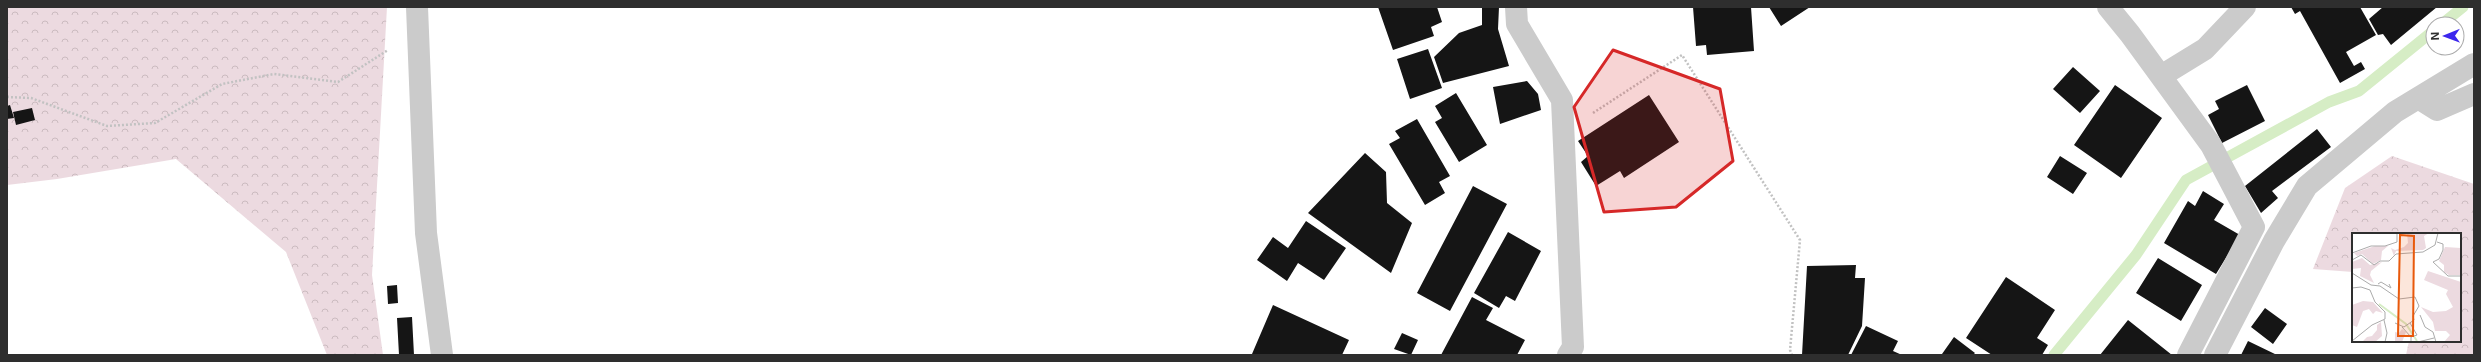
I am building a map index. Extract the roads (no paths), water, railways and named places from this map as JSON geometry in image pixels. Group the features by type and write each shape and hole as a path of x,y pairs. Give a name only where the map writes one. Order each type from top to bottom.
{"street":[{"path":"417,7 426,233 442,355"},
{"path":"1516,7 1516,24 1562,100 1573,347 1568,355"},
{"path":"2108,7 2161,76 2210,145 2254,227 2188,355"},
{"path":"2161,76 2205,49 2245,7"},
{"path":"2215,355 2274,241 2307,186 2395,112 2474,64"},
{"path":"2418,98 2436,110 2474,94"}],"waterway":[{"path":"2452,16 2463,7"},
{"path":"2054,355 2136,255 2186,180 2329,102 2359,91 2425,37"}]}
